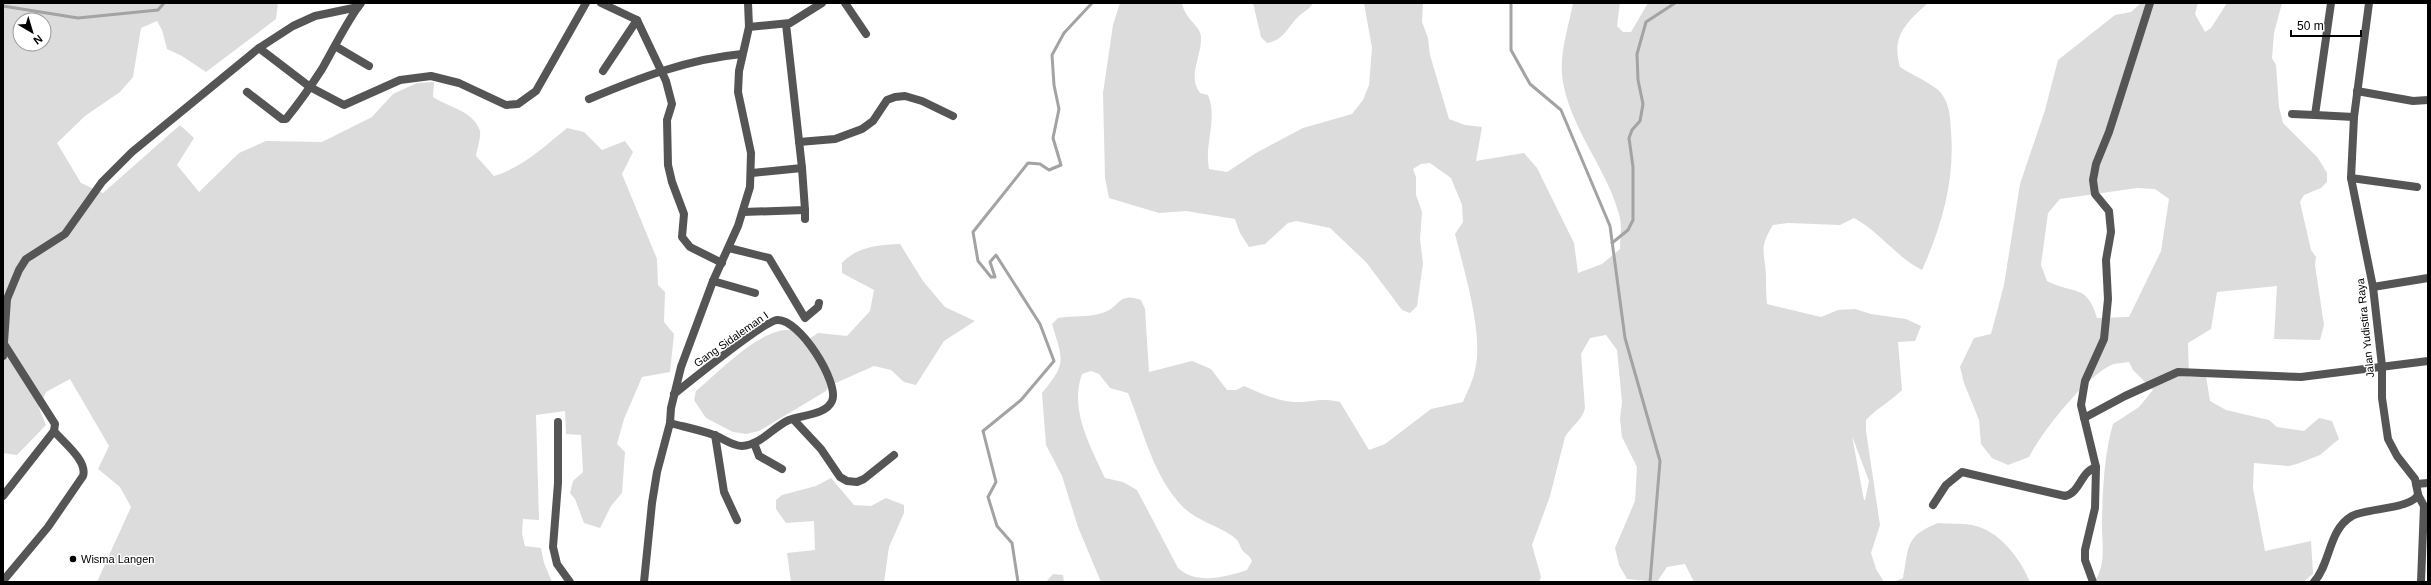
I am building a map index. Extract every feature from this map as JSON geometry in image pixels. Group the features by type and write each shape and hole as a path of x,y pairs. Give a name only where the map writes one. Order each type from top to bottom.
{"street":[{"path":"259,48 310,87 344,105 400,80 431,76 459,83 506,106 518,104 536,91 586,3"},
{"path":"644,582 652,503 657,472 670,423 674,394 690,341 713,281 729,248 743,212 752,173 751,153 738,92 742,54 748,27 748,3"},
{"path":"748,27 795,22 822,3"},
{"path":"845,3 866,34"},
{"path":"2093,582 2085,560 2085,550 2095,508 2096,467 2081,405 2085,381 2104,339 2108,299 2106,260 2111,232 2109,211 2095,194 2093,180 2096,164 2109,132 2150,3"},
{"path":"2315,115 2331,3"},
{"name":"Jalan Yudistira Raya","path":"2369,3 2354,117 2351,178 2373,287 2382,366 2382,398 2388,439 2416,484 2418,495 2426,507"},
{"path":"605,4 637,20 662,70 672,104 667,120 668,165 672,182 684,214 682,237 690,247 722,263"},
{"path":"247,92 282,119 286,119 310,87 335,46 342,30 360,5"},
{"path":"3,356 7,299 19,270 26,259 65,234 102,182 132,152 259,48 303,21 360,5"},
{"path":"603,71 637,20"},
{"path":"786,24 802,168 805,219"},
{"path":"335,46 369,66"},
{"path":"589,99 662,70 695,60 742,54"},
{"path":"2357,91 2413,101 2428,100"},
{"path":"799,142 835,139 862,129 873,121 887,100 895,97 905,96 922,101 952,116"},
{"path":"2292,114 2354,117"},
{"path":"752,173 802,168"},
{"path":"2351,178 2417,187"},
{"path":"743,212 804,210"},
{"path":"729,248 769,258 805,318"},
{"path":"2373,287 2428,278"},
{"path":"713,281 755,293"},
{"path":"794,327 818,307 818,303"},
{"name":"Gang Sidaleman I","path":"674,394 770,323 777,320 785,321 794,327 810,346 831,380 835,392 832,402 825,410 781,424 754,443"},
{"path":"3,496 54,431 56,424 4,344"},
{"path":"2084,418 2125,396 2178,372 2301,377 2428,361"},
{"path":"793,419 821,449 840,476 852,483 864,479 894,455"},
{"path":"558,422 558,483 553,547 557,564 570,582"},
{"path":"670,423 715,436 736,445 754,443 759,456 782,469"},
{"path":"3,581 48,527 85,472 81,462 54,431"},
{"path":"715,436 724,492 737,520"},
{"path":"1933,505 1946,485 1962,472 2065,496 2076,490 2085,473 2096,467"},
{"path":"2416,484 2428,484"},
{"path":"2314,582 2322,571 2332,541 2347,520 2367,511 2410,503 2418,495"},
{"path":"2421,582 2426,507"}],"shaded area":[{"path":"3,3 278,3 276,19 206,72 182,56 167,49 162,30 157,21 141,28 133,77 120,92 85,116 57,143 81,183 103,193 180,125 194,138 177,165 199,192 239,153 266,141 322,142 372,117 393,94 417,83 434,82 433,97 460,110 477,124 480,134 476,156 494,176 524,162 567,128 584,132 602,150 625,141 633,152 622,174 657,259 658,285 665,292 664,322 674,334 670,372 642,377 624,419 617,444 625,452 622,493 611,506 600,528 584,523 575,499 570,493 573,481 583,472 581,435 566,434 565,411 536,415 539,520 523,519 522,534 525,546 541,548 544,563 552,582 97,582 131,507 120,487 98,469 109,446 70,379 46,392 39,408 46,425 17,455 3,453"},
{"path":"1120,3 1182,3 1186,14 1198,29 1201,37 1195,80 1196,86 1200,93 1208,95 1211,104 1212,113 1208,150 1209,169 1227,172 1256,153 1303,128 1352,114 1363,100 1369,85 1372,48 1364,3 1423,3 1422,22 1428,38 1430,55 1449,119 1465,125 1482,127 1476,161 1524,153 1537,168 1574,243 1578,273 1602,264 1620,249 1621,225 1615,201 1575,121 1564,87 1562,76 1562,55 1573,3 1620,3 1617,26 1623,32 1631,32 1648,3 1928,3 1913,17 1902,31 1897,47 1900,67 1938,90 1946,102 1950,116 1952,149 1946,202 1936,237 1922,270 1913,265 1872,230 1854,218 1840,225 1788,223 1773,225 1768,233 1764,245 1767,304 1821,317 1838,310 1855,309 1871,314 1906,319 1921,326 1915,341 1898,342 1902,390 1866,420 1866,431 1880,525 1871,553 1876,569 1884,582 1694,582 1685,564 1667,567 1657,582 1627,579 1619,565 1615,548 1635,501 1637,467 1622,437 1620,419 1622,402 1617,350 1606,335 1590,338 1581,354 1585,408 1584,413 1565,437 1550,496 1532,545 1541,577 1539,582 1101,582 1078,527 1062,476 1046,445 1042,393 1056,375 1059,368 1059,346 1052,324 1058,318 1102,313 1108,311 1123,299 1133,298 1141,300 1145,309 1149,372 1192,361 1211,369 1227,390 1236,390 1244,386 1268,396 1287,401 1300,402 1326,400 1340,402 1369,450 1385,444 1431,409 1463,402 1473,378 1477,356 1477,339 1472,302 1455,234 1463,222 1462,205 1451,178 1430,163 1421,164 1413,169 1416,177 1416,195 1422,212 1420,239 1423,263 1417,306 1410,313 1402,310 1366,262 1330,228 1296,221 1288,223 1265,244 1249,247 1240,233 1235,219 1186,211 1159,213 1109,198 1105,178 1103,93 1113,25","holes":["1091,371 1099,374 1110,388 1128,393 1150,454 1173,496 1189,512 1201,520 1231,535 1237,540 1242,550 1252,561 1247,570 1211,578 1202,578 1185,573 1178,568 1137,490 1123,482 1105,478 1083,428 1078,401 1082,374","1852,436 1869,481 1865,500 1864,500"]},
{"path":"1253,3 1313,3 1295,20 1282,36 1267,43 1261,37"},
{"path":"2141,3 2198,3 2195,14 2205,32 2211,28 2227,3 2282,3 2274,33 2272,58 2276,65 2279,107 2283,123 2318,158 2327,173 2327,182 2321,188 2304,195 2300,202 2311,250 2316,257 2315,265 2324,325 2320,340 2274,339 2277,286 2217,292 2211,329 2188,343 2189,377 2206,376 2210,401 2226,410 2269,420 2277,427 2304,431 2319,418 2332,421 2339,439 2320,455 2289,466 2254,463 2253,488 2265,551 2311,541 2313,574 2303,582 2097,582 2096,579 2101,565 2103,550 2102,519 2104,471 2113,424 2139,407 2153,390 2133,370 2129,362 2114,364 2091,379 2054,419 2029,457 2008,465 1992,458 1981,444 1979,420 1964,383 1960,367 1974,338 1991,334 2004,285 2020,184 2045,110 2058,60 2115,15 2131,12","holes":["2137,188 2155,189 2169,199 2161,251 2129,317 2097,318 2089,299 2084,295 2047,281 2041,265 2048,213 2060,199"]},
{"path":"900,244 923,281 945,307 975,321 944,341 916,385 904,382 891,370 874,366 829,386 826,391 759,431 746,434 733,432 706,418 694,400 696,391 728,362 755,342 781,330 793,330 803,343 818,333 847,336 870,311 874,290 842,273 842,263 848,257 862,250 876,246"},
{"path":"831,478 854,505 871,506 886,498 904,505 904,513 889,547 884,582 791,582 787,553 815,550 814,521 786,523 776,509 776,500 782,495 816,486"},
{"path":"1938,523 1972,525 1991,533 2007,546 2021,564 2030,582 1894,582 1903,578 1910,543 1919,533"},
{"path":"1053,574 1063,575 1064,582 1046,582"}],"waterway":[{"path":"3,6 78,18 158,10 164,3"},
{"path":"1018,582 1012,543 997,526 988,497 996,482 983,431 1021,400 1054,361 1040,324 996,255 990,262 995,277 991,277 978,261 973,232 1028,163 1040,164 1049,170 1061,165 1053,138 1059,109 1054,85 1052,55 1064,33 1092,3"},
{"path":"1511,3 1511,50 1530,84 1561,110 1610,226 1625,338 1660,461 1650,582"},
{"path":"1612,243 1628,230 1633,220 1633,167 1629,138 1632,130 1640,121 1643,104 1638,80 1637,54 1646,22 1675,3"}],"place":[{"name":"Wisma Langen","path":"73,559"}]}
